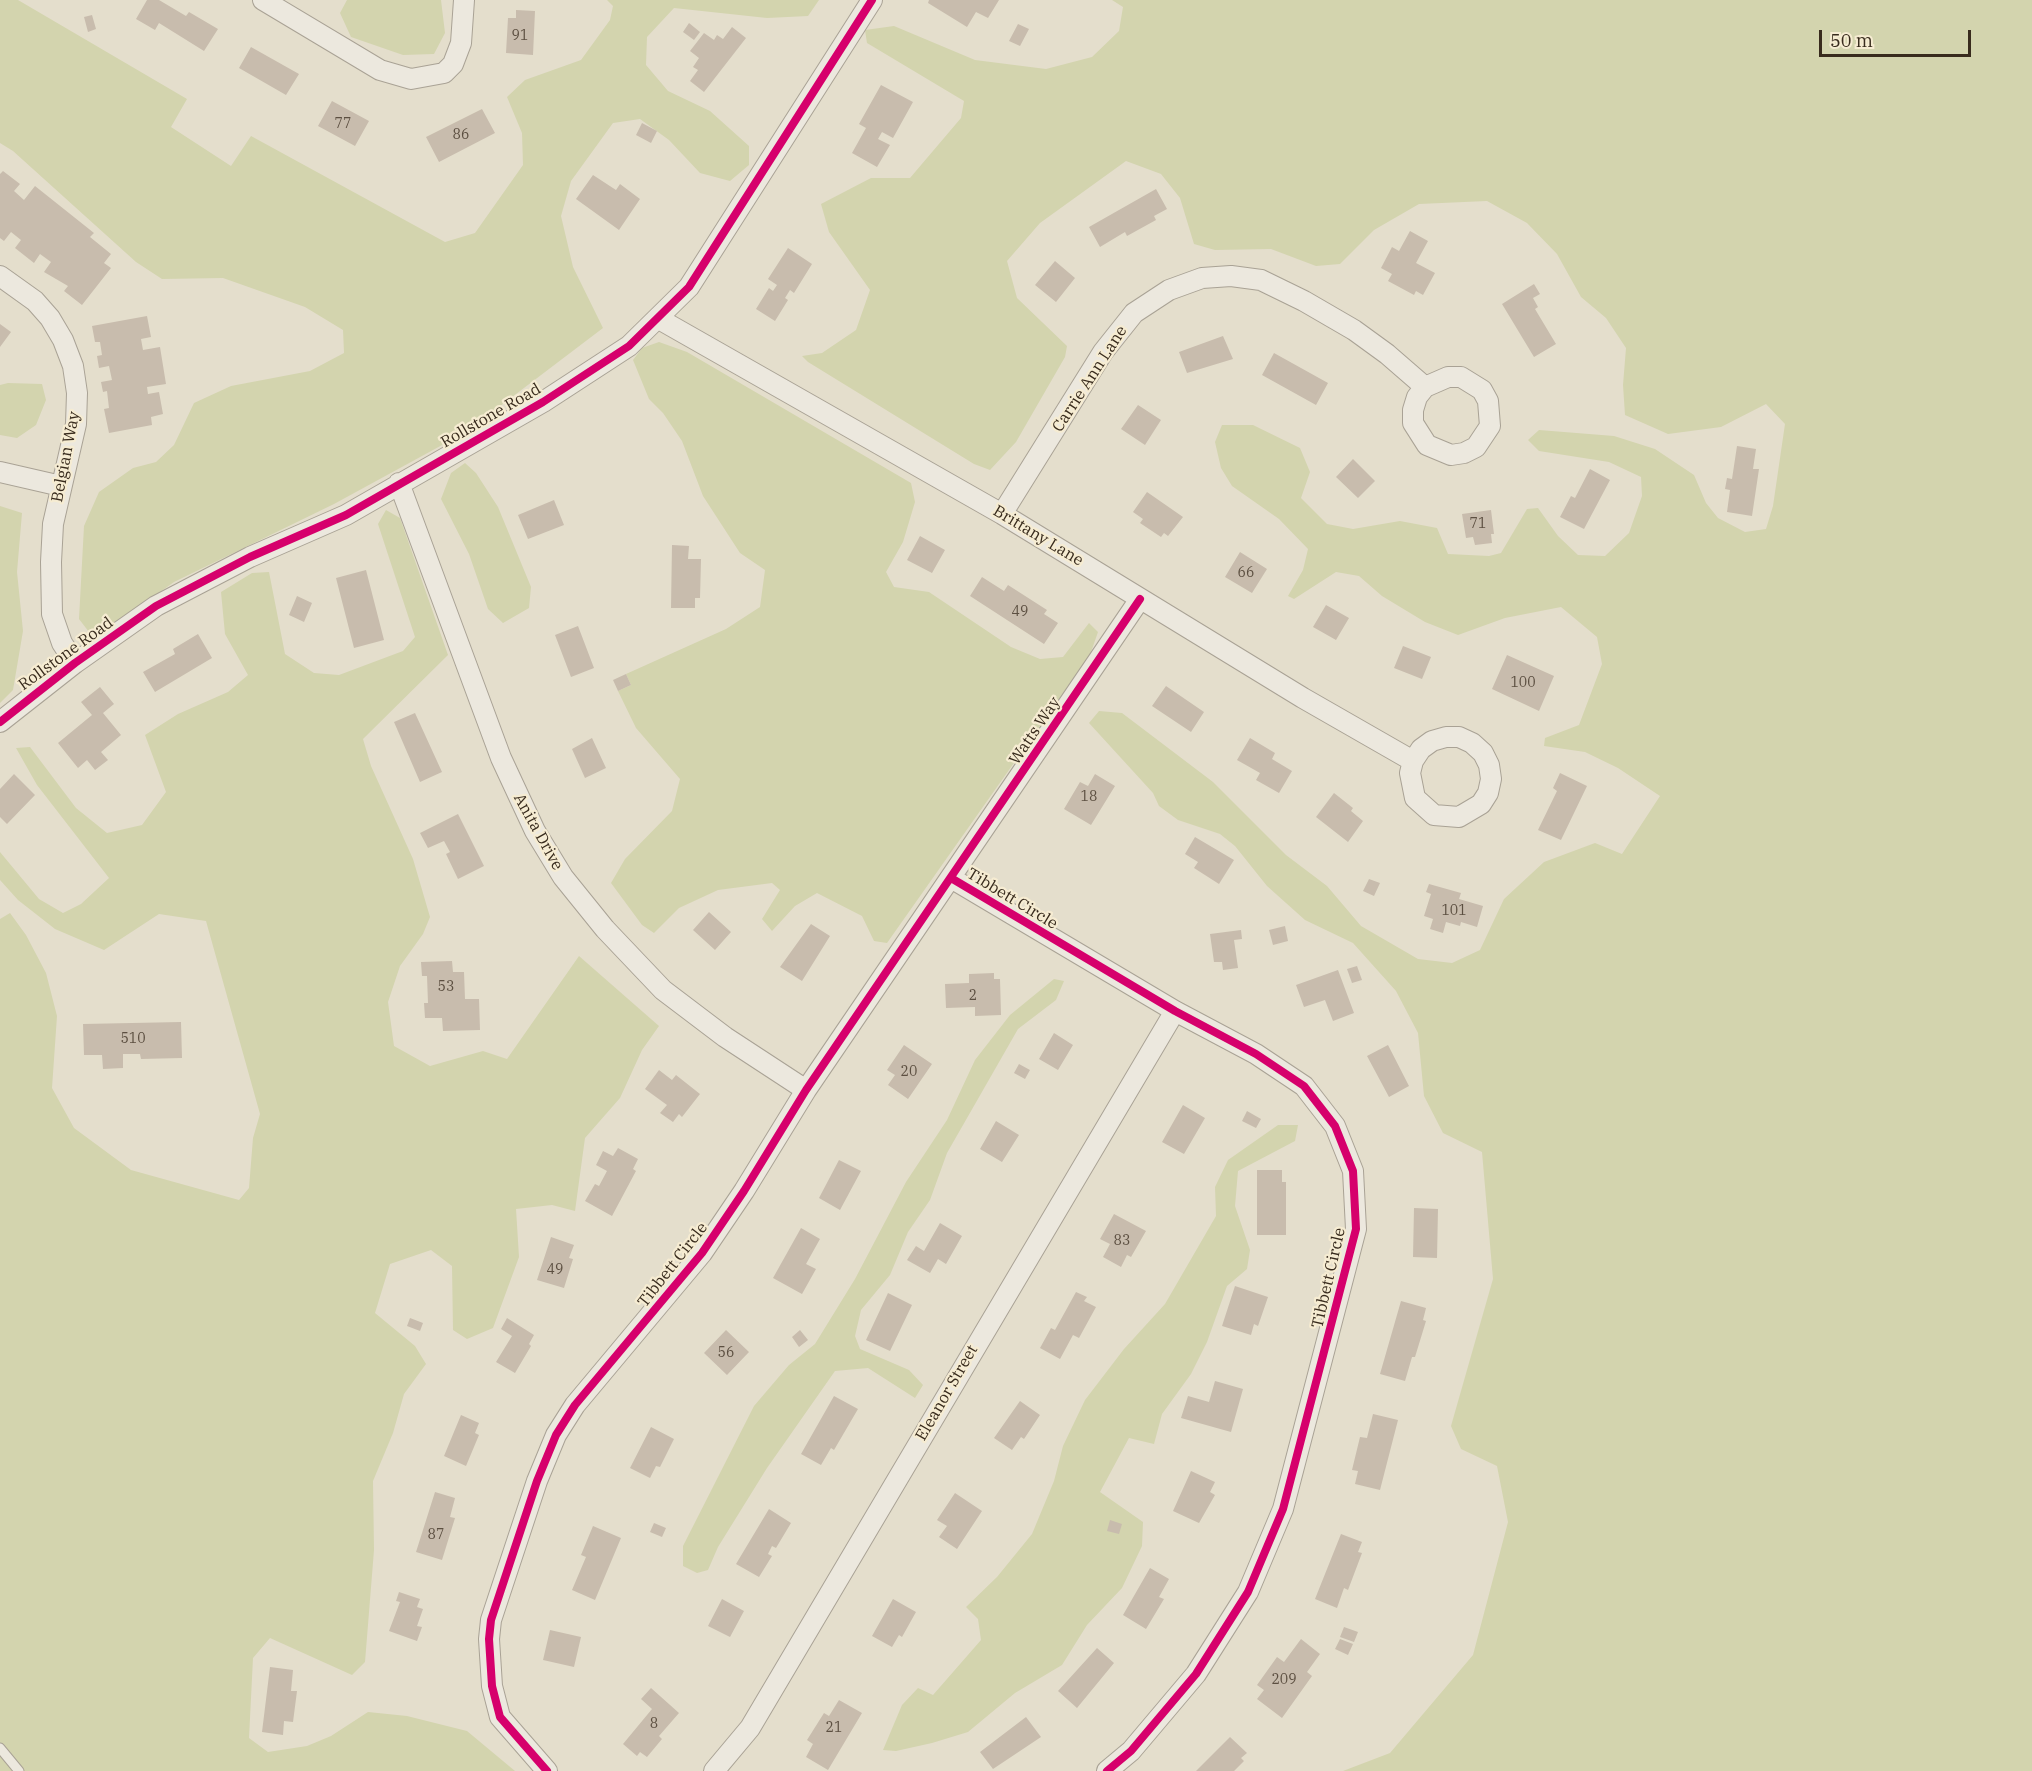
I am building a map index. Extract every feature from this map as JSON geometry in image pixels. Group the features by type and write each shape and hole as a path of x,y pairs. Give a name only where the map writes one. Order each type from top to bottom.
{"street":[{"path":"263,0 380,70 411,79 444,74 453,64 461,43 464,0"},
{"name":"Rollstone Road","path":"0,722 75,663 156,606 250,557 346,515 543,402 629,346 659,320 689,287 872,0"},
{"name":"Belgian Way","path":"0,276 35,301 50,318 73,366 77,393 76,424 53,524 52,614 62,643 75,663"},
{"name":"Carrie Ann Lane","path":"1002,514 1103,352 1134,313 1169,290 1202,278 1231,276 1270,284 1354,330 1425,387"},
{"name":"Brittany Lane","path":"659,320 1002,514 1303,698 1413,761"},
{"path":"1454,377 1472,382 1482,390 1488,401 1490,426 1476,447 1464,453 1451,455 1426,446 1413,423 1413,410 1417,397 1425,387 1436,380 1454,377"},
{"path":"0,472 61,486"},
{"name":"Anita Drive","path":"399,483 501,758 536,831 563,877 605,929 663,990 716,1032 806,1090"},
{"name":"Watts Way","path":"951,878 1140,599"},
{"path":"1446,737 1459,738 1478,748 1489,765 1491,779 1488,793 1481,804 1465,814 1447,818 1434,815 1423,808 1413,792 1410,773 1413,761 1421,749 1432,741 1446,737"},
{"name":"Tibbett Circle","path":"547,1771 500,1717 492,1686 489,1650 491,1620 537,1481 556,1435 575,1405 702,1253 744,1191 806,1090 951,878 1175,1011 1256,1054 1304,1086 1335,1126 1353,1171 1356,1229 1283,1509 1248,1592 1196,1674 1131,1751 1107,1771"},
{"name":"Eleanor Street","path":"714,1771 750,1728 1175,1011"}],"lane":[{"path":"0,1748 19,1771"}],"green space":[{"path":"0,0 18,0 187,99 171,127 231,166 251,136 445,242 475,233 523,165 522,133 507,97 525,80 581,60 610,20 613,6 607,0 819,0 808,16 767,18 674,8 647,37 646,65 668,91 710,111 749,146 749,165 730,181 700,173 669,140 640,119 613,123 571,181 561,216 573,267 603,328 466,432 334,504 174,582 110,628 89,632 79,619 84,526 99,492 133,468 156,462 174,445 194,403 231,386 310,371 344,353 343,330 305,307 223,278 162,279 136,262 13,151 0,143"},
{"path":"347,0 441,0 445,33 434,54 403,55 351,37 340,13"},
{"path":"1112,0 2032,0 2032,1771 1343,1771 1390,1753 1473,1655 1508,1522 1497,1466 1461,1449 1451,1426 1493,1279 1482,1152 1443,1133 1424,1096 1418,1033 1396,991 1353,943 1305,920 1267,886 1235,846 1220,834 1178,820 1159,806 1153,793 1089,723 1099,711 1122,713 1213,782 1286,855 1327,886 1361,926 1418,959 1452,963 1480,950 1504,899 1544,862 1595,843 1622,854 1660,796 1618,768 1585,752 1544,746 1545,738 1579,725 1602,664 1597,637 1561,607 1505,618 1458,635 1425,622 1382,596 1359,576 1336,572 1294,599 1288,596 1303,570 1308,549 1279,519 1232,486 1221,468 1215,442 1222,425 1253,425 1300,448 1310,472 1301,498 1327,524 1353,529 1400,521 1437,528 1448,554 1489,556 1501,553 1527,509 1538,508 1558,536 1578,555 1605,556 1629,533 1642,496 1641,477 1609,462 1539,451 1528,440 1539,430 1614,436 1655,449 1694,475 1706,503 1718,518 1745,532 1766,529 1773,506 1785,424 1766,404 1721,427 1668,434 1625,415 1623,385 1626,348 1606,318 1581,297 1557,254 1527,223 1487,201 1419,204 1374,230 1340,264 1316,266 1271,249 1215,250 1194,244 1180,198 1161,174 1126,161 1040,223 1007,261 1017,298 1067,346 1065,357 1016,442 990,470 974,464 808,362 802,356 822,353 856,330 870,290 829,232 821,204 871,178 910,178 961,118 964,101 867,43 865,30 894,26 975,60 1046,69 1092,57 1119,31 1123,7"},
{"path":"659,342 687,352 911,483 915,502 903,542 886,572 894,587 929,592 1011,647 1040,659 1063,657 1089,623 1098,632 1090,655 887,943 874,941 862,916 817,893 795,906 772,931 762,919 780,890 772,883 718,890 679,908 654,933 642,925 611,883 625,859 672,811 680,779 636,728 618,691 631,685 626,674 726,629 760,607 765,570 740,553 703,496 682,441 663,413 649,399 633,360 642,348"},
{"path":"8,383 42,384 46,400 36,425 17,438 0,435 0,385"},
{"path":"465,463 476,473 498,507 531,587 529,608 503,623 488,609 469,554 441,499 451,473"},
{"path":"0,506 22,513 17,572 23,631 13,690 0,703"},
{"path":"386,510 400,518 448,655 363,739 371,766 413,859 430,917 423,934 400,966 388,1002 394,1046 430,1066 483,1051 507,1059 579,956 659,1026 642,1050 620,1098 585,1138 575,1211 552,1205 516,1209 519,1257 493,1328 467,1339 453,1330 452,1266 431,1250 390,1264 375,1313 415,1346 426,1364 404,1394 393,1433 373,1481 374,1550 365,1662 352,1675 270,1638 253,1658 249,1738 268,1752 307,1746 331,1736 368,1712 407,1716 467,1731 515,1771 0,1771 0,919 10,913 26,935 46,973 57,1016 52,1088 74,1128 131,1170 239,1200 249,1188 253,1138 260,1114 206,921 159,914 104,950 55,929 18,900 0,880 0,852 39,899 63,913 81,904 109,878 37,785 16,748 30,747 76,808 107,833 142,825 166,792 145,735 178,714 228,692 248,675 225,634 221,592 252,573 269,572 285,654 314,673 339,675 403,651 415,637 378,524"},
{"path":"1054,979 1064,981 1056,1000 1018,1029 947,1153 930,1200 908,1232 890,1275 861,1310 855,1336 860,1349 909,1370 923,1385 915,1398 868,1368 835,1371 767,1468 718,1547 708,1570 697,1573 683,1566 683,1546 754,1406 789,1365 815,1344 855,1279 906,1182 947,1120 975,1060 1010,1015"},
{"path":"1278,1125 1298,1125 1295,1141 1238,1171 1235,1206 1250,1250 1247,1269 1227,1286 1207,1342 1191,1374 1162,1414 1154,1444 1129,1438 1100,1492 1143,1522 1142,1546 1122,1588 1087,1625 1062,1665 1015,1693 968,1732 896,1751 883,1750 902,1705 918,1688 933,1695 981,1640 978,1619 966,1607 997,1577 1032,1534 1054,1481 1063,1446 1085,1400 1124,1349 1165,1304 1216,1216 1215,1187 1228,1160"}],"building":[{"path":"147,0 159,0 186,16 189,12 218,29 204,51 159,23 155,30 136,19"},
{"path":"929,0 999,0 988,18 976,12 967,27 928,3"},
{"path":"516,10 535,11 533,55 506,53 508,18 516,18"},
{"path":"92,15 96,29 88,32 84,17"},
{"path":"689,23 700,32 694,40 683,32"},
{"path":"1018,24 1029,29 1020,46 1009,41"},
{"path":"732,27 746,38 704,92 690,81 698,70 693,67 699,58 690,51 704,33 714,40 717,35 723,39"},
{"path":"251,47 299,74 286,95 239,68"},
{"path":"881,85 913,102 893,138 882,132 878,139 890,145 877,167 852,153 866,128 859,124"},
{"path":"332,101 369,121 355,146 318,126"},
{"path":"482,109 495,133 439,162 426,137"},
{"path":"642,123 657,131 651,143 636,135"},
{"path":"3,171 20,184 14,191 24,200 35,186 94,233 90,237 111,254 104,263 111,268 82,305 64,291 68,286 44,272 51,262 40,254 34,263 15,248 21,240 11,232 4,241 0,238 0,174"},
{"path":"593,175 616,190 620,184 640,199 619,230 576,199"},
{"path":"1156,189 1167,209 1154,216 1156,220 1127,236 1125,232 1100,247 1089,227"},
{"path":"1410,231 1428,241 1416,263 1435,273 1423,295 1416,291 1414,295 1388,281 1392,274 1381,268 1392,247 1399,251"},
{"path":"788,248 812,264 794,293 790,290 785,298 788,300 775,321 756,309 769,288 773,291 777,285 768,279"},
{"path":"1055,261 1075,278 1056,302 1035,285"},
{"path":"1534,284 1540,294 1533,298 1538,307 1535,309 1556,344 1534,357 1502,304"},
{"path":"147,316 151,337 141,339 143,350 160,347 166,384 147,387 148,394 159,392 163,414 151,417 152,425 109,433 104,409 109,408 107,391 103,392 101,382 112,380 109,366 99,368 97,356 102,355 100,342 95,342 92,326"},
{"path":"0,324 11,332 0,347"},
{"path":"1223,336 1233,359 1187,373 1179,352"},
{"path":"1274,353 1328,383 1316,405 1262,375"},
{"path":"1138,405 1161,420 1145,445 1121,429"},
{"path":"1737,446 1756,449 1753,469 1759,469 1752,516 1727,512 1730,490 1725,489 1727,478 1732,479"},
{"path":"1353,459 1375,481 1358,498 1336,477"},
{"path":"1590,469 1610,480 1584,529 1560,517 1571,496 1575,498"},
{"path":"1147,492 1183,517 1168,536 1164,533 1161,537 1140,523 1143,519 1133,512"},
{"path":"554,500 564,525 528,539 518,515"},
{"path":"1491,510 1494,534 1491,534 1492,543 1475,545 1473,537 1466,538 1462,514"},
{"path":"920,536 945,550 932,573 907,560"},
{"path":"672,545 689,546 688,559 701,559 700,598 695,598 695,608 671,608"},
{"path":"1240,552 1267,569 1252,593 1225,577"},
{"path":"366,570 384,640 354,648 336,578"},
{"path":"982,577 1004,591 1008,585 1047,610 1044,614 1058,623 1044,644 970,596"},
{"path":"297,596 312,603 304,622 289,615"},
{"path":"1326,605 1349,618 1336,640 1313,627"},
{"path":"578,626 594,668 571,677 555,635"},
{"path":"198,634 212,658 155,692 143,672 175,654 173,649"},
{"path":"1403,646 1431,657 1422,679 1394,668"},
{"path":"1507,655 1554,676 1539,711 1492,689"},
{"path":"626,674 631,685 618,691 613,680"},
{"path":"1166,686 1204,712 1191,732 1152,706"},
{"path":"100,687 114,704 103,713 121,735 101,752 108,760 95,770 87,760 78,768 58,743 92,715 81,702"},
{"path":"415,713 442,772 420,782 394,722"},
{"path":"592,738 606,768 585,778 572,749"},
{"path":"1250,738 1275,753 1272,759 1292,771 1279,793 1256,780 1260,773 1237,760"},
{"path":"1560,773 1587,786 1561,840 1538,830 1557,791 1553,788"},
{"path":"14,774 35,795 7,824 0,817 0,789"},
{"path":"1095,774 1115,786 1091,825 1064,809 1080,782 1088,786"},
{"path":"1334,793 1353,808 1351,811 1363,821 1348,842 1316,817"},
{"path":"458,814 484,866 458,879 446,854 450,852 444,841 428,848 420,833"},
{"path":"1195,837 1234,860 1219,884 1194,868 1198,862 1185,854"},
{"path":"1369,879 1380,883 1374,896 1363,891"},
{"path":"1429,884 1461,893 1459,899 1483,906 1477,927 1461,922 1460,926 1446,922 1443,933 1430,929 1433,919 1424,916 1431,894 1426,892"},
{"path":"709,912 731,932 715,950 693,930"},
{"path":"811,924 830,936 802,981 780,967"},
{"path":"1285,926 1288,941 1273,945 1269,930"},
{"path":"1241,930 1242,939 1234,940 1238,968 1223,970 1222,962 1214,962 1210,934"},
{"path":"452,961 453,972 464,972 465,999 479,999 480,1030 443,1031 442,1018 425,1018 424,1003 428,1003 427,976 422,976 421,962"},
{"path":"1357,966 1362,980 1352,983 1347,969"},
{"path":"1338,970 1354,1013 1333,1021 1325,1000 1304,1007 1296,985"},
{"path":"994,973 994,979 1000,979 1001,1015 975,1016 975,1007 946,1008 945,984 969,983 969,974"},
{"path":"181,1022 182,1058 141,1059 140,1054 123,1054 123,1068 103,1069 102,1055 84,1055 83,1024"},
{"path":"1054,1033 1073,1045 1058,1070 1039,1059"},
{"path":"904,1045 932,1064 908,1099 888,1085 895,1075 887,1070"},
{"path":"1388,1045 1409,1086 1389,1097 1367,1056"},
{"path":"1019,1064 1030,1070 1025,1079 1014,1073"},
{"path":"659,1070 672,1080 676,1075 700,1094 682,1117 679,1114 673,1122 660,1113 667,1105 645,1089"},
{"path":"1183,1105 1205,1118 1184,1154 1162,1142"},
{"path":"1247,1111 1261,1119 1256,1128 1242,1121"},
{"path":"996,1121 1019,1135 1002,1162 980,1149"},
{"path":"618,1148 638,1159 633,1169 636,1171 612,1216 585,1201 595,1184 599,1186 607,1171 596,1165 603,1151 613,1156"},
{"path":"839,1160 861,1171 840,1210 819,1198"},
{"path":"1257,1170 1282,1170 1282,1182 1286,1182 1286,1235 1257,1235"},
{"path":"1414,1208 1438,1209 1437,1258 1413,1257"},
{"path":"1114,1214 1146,1231 1131,1257 1127,1255 1121,1267 1103,1257 1110,1244 1100,1239"},
{"path":"940,1223 962,1236 946,1264 938,1259 930,1273 907,1260 916,1246 924,1251"},
{"path":"801,1228 820,1239 806,1264 816,1269 802,1294 773,1278"},
{"path":"551,1237 574,1245 569,1258 573,1259 564,1288 537,1280"},
{"path":"1235,1286 1268,1297 1258,1326 1254,1324 1251,1335 1222,1326"},
{"path":"1076,1292 1087,1297 1084,1301 1096,1307 1079,1338 1073,1335 1060,1359 1040,1348 1051,1328 1055,1330"},
{"path":"888,1293 912,1305 890,1351 866,1340"},
{"path":"1401,1301 1426,1308 1423,1320 1426,1321 1405,1381 1380,1374"},
{"path":"410,1318 423,1323 420,1331 407,1326"},
{"path":"507,1318 534,1335 529,1344 531,1346 515,1373 496,1362 512,1336 501,1329"},
{"path":"726,1330 749,1352 727,1375 704,1353"},
{"path":"800,1330 808,1340 799,1347 792,1337"},
{"path":"1215,1381 1243,1389 1231,1432 1181,1418 1188,1396 1209,1402"},
{"path":"834,1396 858,1409 834,1450 831,1448 821,1465 801,1454"},
{"path":"1020,1401 1040,1415 1024,1439 1021,1437 1012,1450 994,1438"},
{"path":"1373,1414 1398,1420 1380,1490 1355,1484 1358,1471 1352,1470 1360,1437 1367,1438"},
{"path":"461,1415 479,1423 475,1433 479,1435 466,1466 444,1456"},
{"path":"651,1427 674,1439 660,1467 656,1466 650,1478 630,1468"},
{"path":"1191,1471 1215,1482 1210,1492 1215,1495 1199,1523 1173,1511"},
{"path":"435,1492 455,1498 450,1517 455,1518 442,1560 416,1552"},
{"path":"955,1493 982,1511 957,1549 939,1537 947,1526 937,1520"},
{"path":"769,1509 791,1523 776,1548 772,1546 768,1554 772,1556 759,1577 736,1564"},
{"path":"1110,1520 1122,1524 1119,1534 1107,1531"},
{"path":"654,1523 666,1528 662,1537 650,1532"},
{"path":"593,1526 621,1538 595,1600 572,1590 586,1557 581,1555"},
{"path":"1341,1534 1362,1542 1358,1552 1362,1553 1348,1590 1344,1588 1337,1608 1315,1599"},
{"path":"1150,1568 1169,1579 1159,1597 1164,1599 1146,1629 1123,1615"},
{"path":"399,1592 420,1599 417,1607 423,1609 417,1626 422,1627 417,1641 389,1631 400,1602 396,1601"},
{"path":"722,1599 744,1611 730,1637 708,1626"},
{"path":"893,1599 916,1612 902,1637 899,1635 892,1647 872,1636"},
{"path":"1344,1627 1358,1632 1354,1642 1340,1637"},
{"path":"550,1630 581,1637 574,1667 543,1660"},
{"path":"1301,1639 1320,1654 1307,1672 1312,1676 1282,1718 1257,1699 1264,1690 1257,1685 1277,1657 1284,1662"},
{"path":"1340,1639 1353,1644 1348,1655 1335,1649"},
{"path":"1097,1648 1114,1663 1077,1708 1058,1691"},
{"path":"270,1667 293,1670 291,1691 297,1691 293,1722 284,1721 283,1735 262,1732"},
{"path":"651,1688 679,1713 659,1736 662,1739 647,1757 640,1752 637,1756 623,1744 652,1709 641,1699"},
{"path":"839,1700 862,1713 828,1770 806,1757 813,1744 807,1740 824,1713 829,1716"},
{"path":"1026,1717 1041,1737 993,1769 980,1752"},
{"path":"1230,1737 1247,1753 1241,1758 1244,1761 1234,1771 1196,1771"}],"cycle path":[{"path":"0,722 75,663 156,606 250,557 346,515 543,402 629,346 689,287 872,0"},
{"path":"547,1771 500,1717 492,1686 489,1639 491,1620 537,1481 556,1435 575,1405 702,1253 744,1191 806,1090 1140,599"},
{"path":"951,878 1175,1011 1256,1054 1304,1086 1335,1126 1353,1171 1356,1229 1283,1509 1248,1592 1196,1674 1131,1751 1107,1771"}]}
